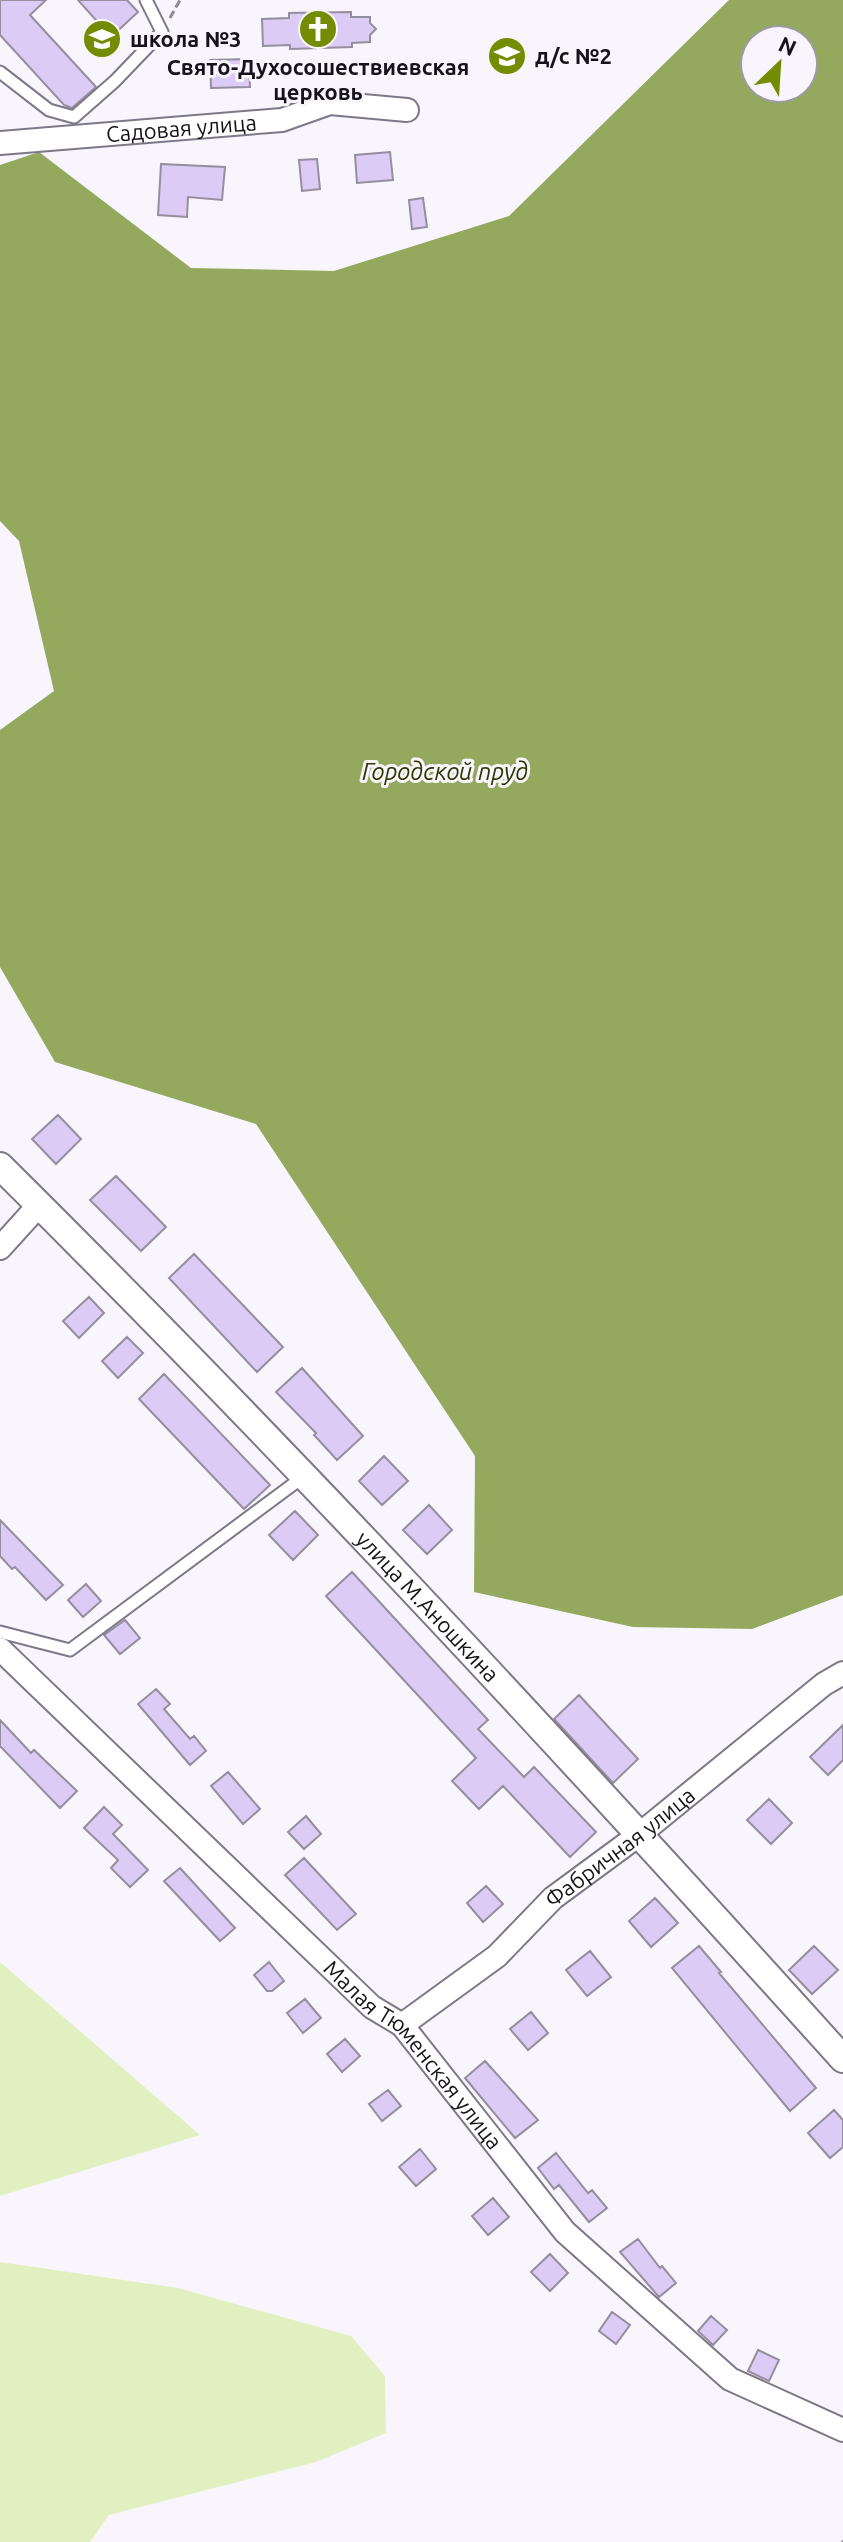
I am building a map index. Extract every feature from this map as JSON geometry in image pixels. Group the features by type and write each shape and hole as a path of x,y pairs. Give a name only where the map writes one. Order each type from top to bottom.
{"street":[{"name":"Садовая улица","path":"0,143 282,120 330,103 407,110"},
{"name":"улица М.Аношкина","path":"0,1166 304,1476 640,1834 843,2059"},
{"path":"0,1248 39,1205"},
{"name":"Малая Тюменская улица","path":"0,1649 372,2007 402,2025 565,2232 730,2379 843,2430"},
{"name":"Фабричная улица","path":"402,2025 497,1956 553,1898 640,1834 824,1684 843,1673"}],"lane":[{"path":"0,72 49,110 74,117 115,81 162,32 146,0"},
{"path":"0,1632 70,1650 304,1476"}],"shaded area":[{"path":"0,1962 200,2135 0,2196"},
{"path":"0,2262 178,2288 351,2336 385,2376 386,2433 316,2462 109,2515 90,2542 0,2542"}],"water":[{"name":"Городской пруд","path":"729,0 843,0 843,1595 752,1629 633,1627 474,1592 475,1456 256,1124 55,1062 0,967 0,730 54,691 19,541 0,521 0,165 39,152 191,268 334,271 509,216"}],"building":[{"path":"0,0 46,0 30,15 96,87 72,108 64,105 0,35"},
{"path":"78,0 127,0 138,12 111,37"},
{"name":"Свято-Духосошествиевская церковь","path":"351,12 351,17 370,17 370,23 376,29 370,35 370,42 352,43 352,47 290,49 290,45 263,46 262,19 289,18 289,13"},
{"path":"249,59 250,87 211,88 210,60"},
{"path":"390,152 393,180 357,183 355,155"},
{"path":"317,159 320,189 302,191 299,160"},
{"path":"161,164 225,167 222,200 188,197 187,217 158,215"},
{"path":"423,198 427,227 412,229 409,200"},
{"path":"58,1115 81,1139 56,1164 32,1139"},
{"path":"116,1176 166,1227 141,1251 90,1200"},
{"path":"194,1254 283,1347 257,1372 169,1278"},
{"path":"89,1297 104,1313 79,1338 63,1321"},
{"path":"127,1337 143,1353 118,1378 102,1361"},
{"path":"302,1368 363,1436 337,1460 276,1392"},
{"path":"164,1374 270,1485 244,1509 139,1399"},
{"path":"384,1456 408,1481 382,1505 359,1481"},
{"path":"429,1505 452,1530 427,1554 403,1530"},
{"path":"295,1511 318,1535 293,1560 269,1535"},
{"path":"0,1520 63,1585 46,1600 15,1567 12,1569 0,1556"},
{"path":"352,1572 488,1720 478,1729 524,1777 534,1767 596,1832 570,1857 503,1786 479,1809 452,1781 476,1758 326,1596"},
{"path":"86,1584 101,1601 83,1617 68,1600"},
{"path":"125,1620 140,1638 120,1654 104,1635"},
{"path":"156,1689 170,1704 164,1709 190,1739 194,1736 206,1751 190,1765 138,1704"},
{"path":"579,1695 638,1759 613,1783 554,1719"},
{"path":"0,1720 31,1753 34,1750 77,1791 60,1808 0,1746"},
{"path":"843,1725 843,1760 828,1775 810,1757"},
{"path":"228,1772 260,1809 243,1824 211,1786"},
{"path":"769,1799 792,1823 771,1844 747,1820"},
{"path":"104,1807 122,1825 113,1834 148,1870 130,1887 111,1868 118,1860 84,1828"},
{"path":"306,1816 321,1834 304,1849 288,1832"},
{"path":"304,1858 356,1914 337,1930 285,1875"},
{"path":"180,1868 235,1928 220,1941 164,1881"},
{"path":"486,1886 503,1904 483,1922 467,1903"},
{"path":"655,1898 678,1923 651,1947 629,1921"},
{"path":"699,1946 816,2088 790,2111 672,1968"},
{"path":"814,1946 838,1970 812,1994 789,1970"},
{"path":"590,1951 611,1977 587,1996 566,1970"},
{"path":"269,1962 284,1981 272,1991 267,1991 254,1975"},
{"path":"305,1999 321,2018 303,2033 287,2013"},
{"path":"531,2012 548,2033 528,2050 510,2029"},
{"path":"345,2039 360,2056 342,2072 327,2054"},
{"path":"485,2061 538,2120 515,2138 465,2078"},
{"path":"388,2090 401,2106 382,2121 369,2104"},
{"path":"834,2110 843,2120 843,2147 830,2158 808,2133"},
{"path":"420,2149 436,2169 416,2186 399,2167"},
{"path":"556,2153 588,2193 592,2190 607,2208 589,2222 559,2185 554,2189 538,2168"},
{"path":"493,2198 509,2217 488,2235 472,2216"},
{"path":"638,2239 676,2283 659,2297 620,2252"},
{"path":"550,2254 568,2273 550,2291 531,2272"},
{"path":"612,2312 630,2325 616,2344 599,2331"},
{"path":"711,2316 727,2330 713,2345 698,2331"},
{"path":"758,2350 779,2360 769,2381 748,2371"}],"place":[{"name":"Свято-Духосошествиевская церковь","path":"318,29"},
{"name":"школа №3","path":"102,39"},
{"name":"д/с №2","path":"507,56"}]}
